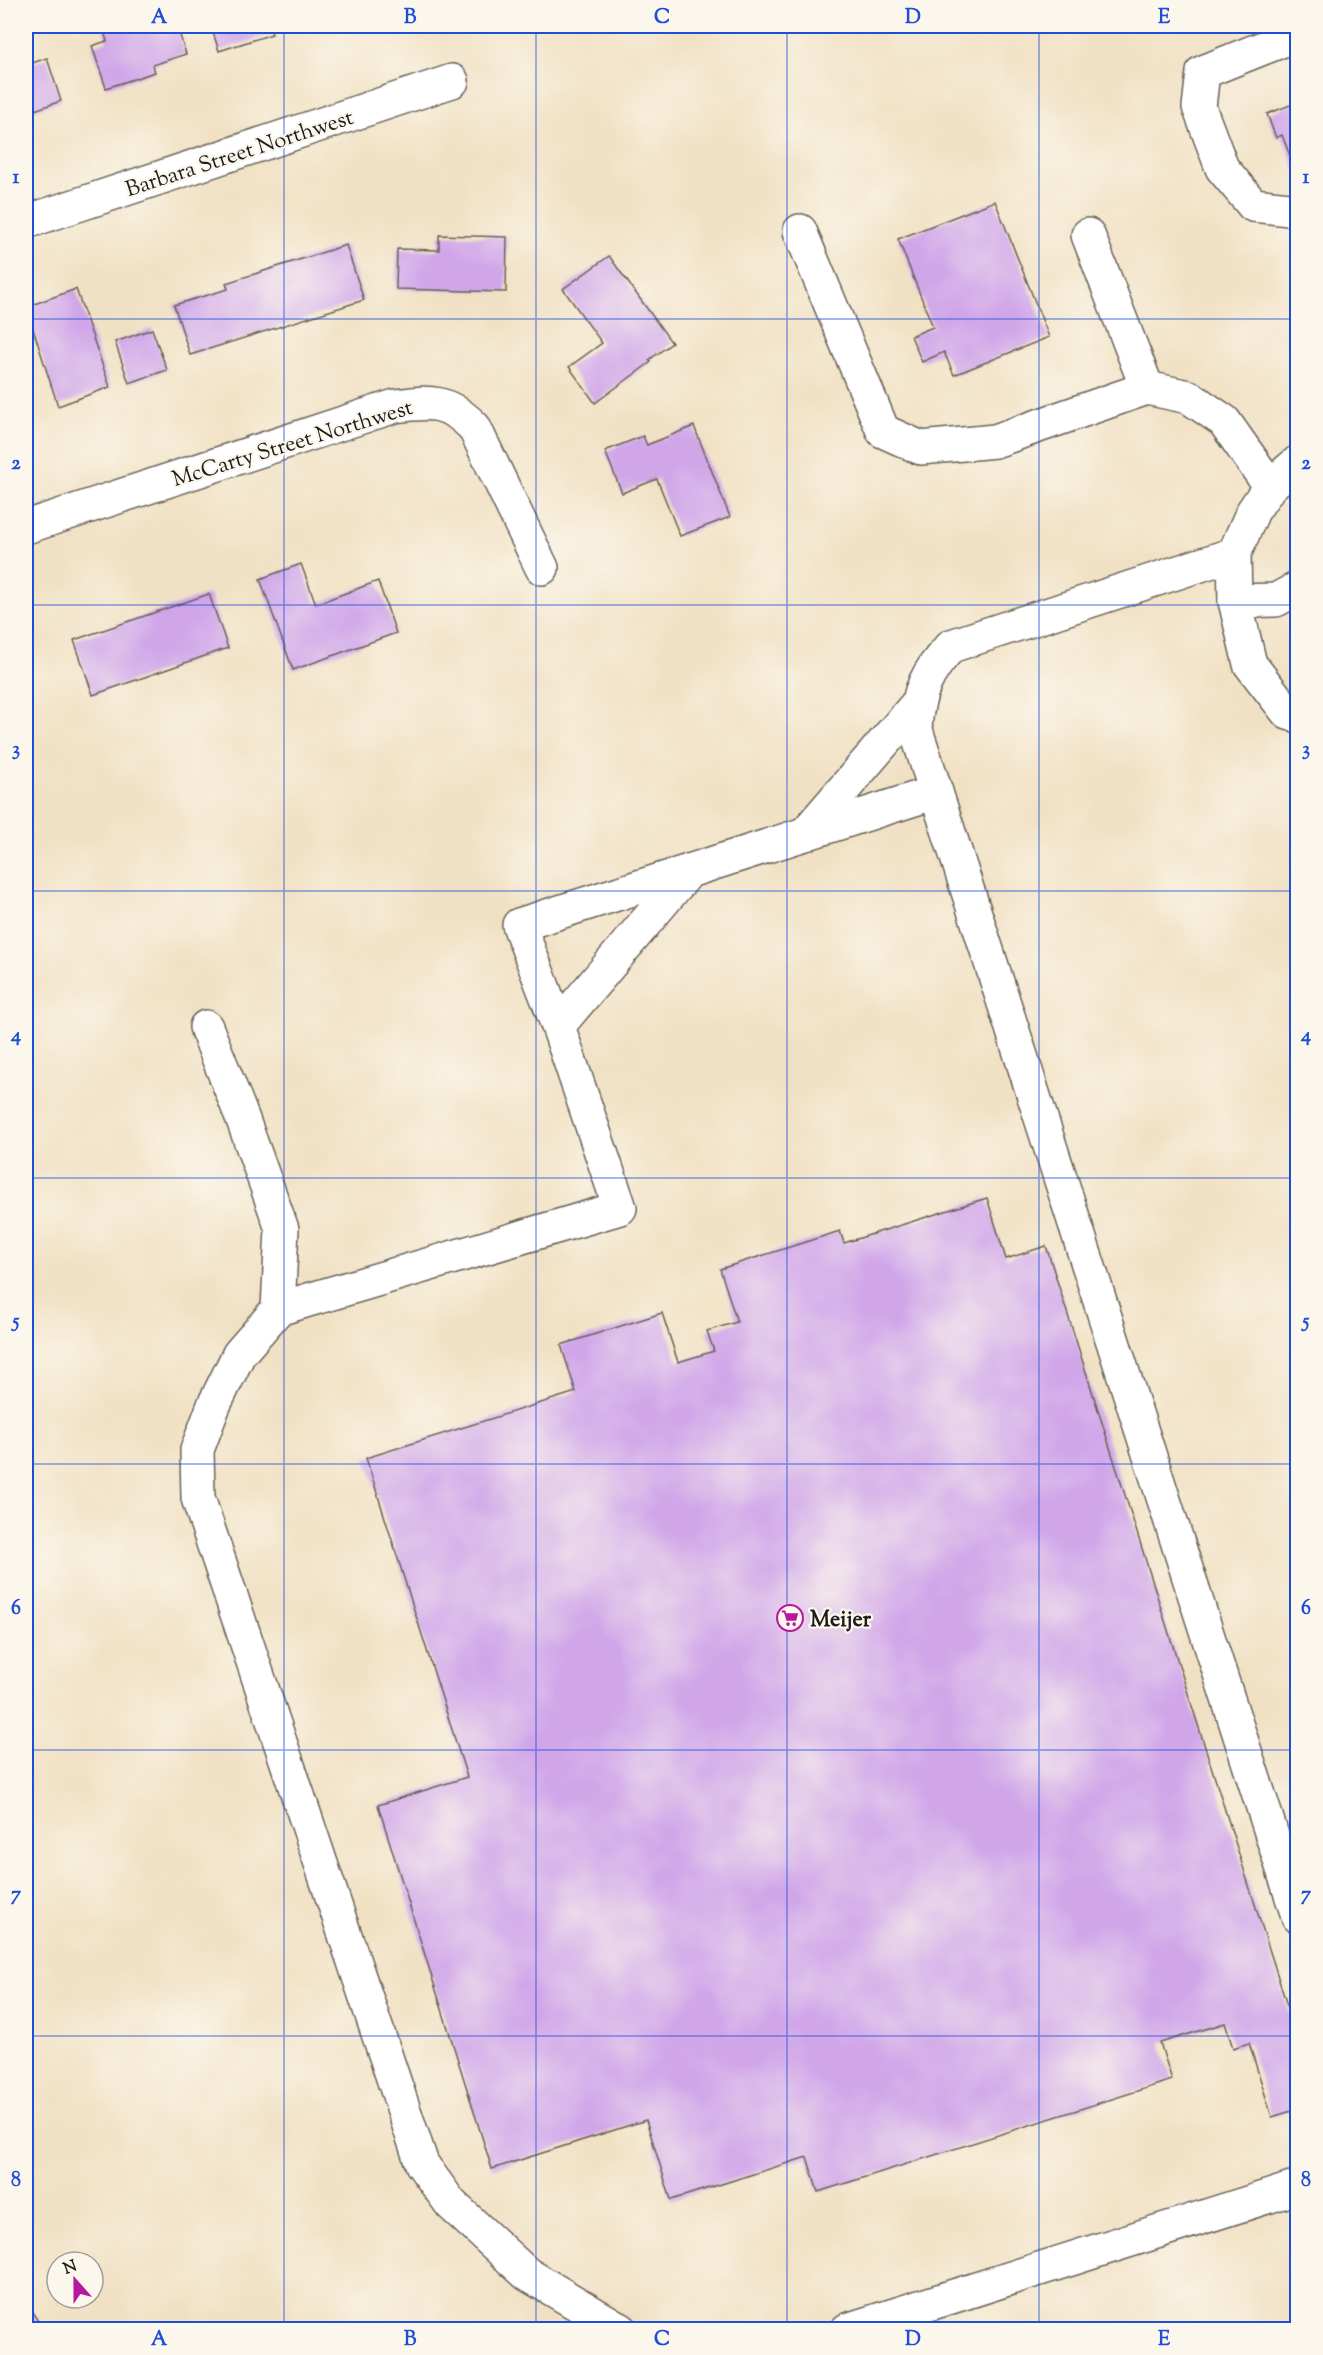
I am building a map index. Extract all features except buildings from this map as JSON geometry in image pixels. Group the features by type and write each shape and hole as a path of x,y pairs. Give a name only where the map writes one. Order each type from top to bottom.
{"street":[{"path":"1298,34 1203,72 1199,107 1222,168 1254,205 1298,210"},
{"name":"Barbara Street Northwest","path":"26,222 452,81"},
{"path":"800,231 883,431 921,448 995,441 1147,388 1189,397 1224,421 1270,486"},
{"path":"1088,235 1147,388"},
{"name":"McCarty Street Northwest","path":"26,527 395,406 425,402 458,410 474,427 542,568"},
{"path":"1298,462 1270,486 1252,511 1234,554 1235,602 1250,664 1288,713 1298,717"},
{"path":"1234,554 951,646 930,670 917,704 915,727 1298,1917"},
{"path":"1235,602 1276,600 1298,588"},
{"path":"805,834 917,704"},
{"path":"621,2330 527,2274 451,2204 422,2164 198,1498 196,1450 214,1405 239,1354 278,1309 620,1208 558,1026 519,925 936,792"},
{"path":"558,1026 689,871"},
{"path":"206,1027 242,1117 282,1229 278,1309"},
{"path":"847,2330 1298,2187"}],"place":[{"name":"Meijer","path":"790,1618"}]}
